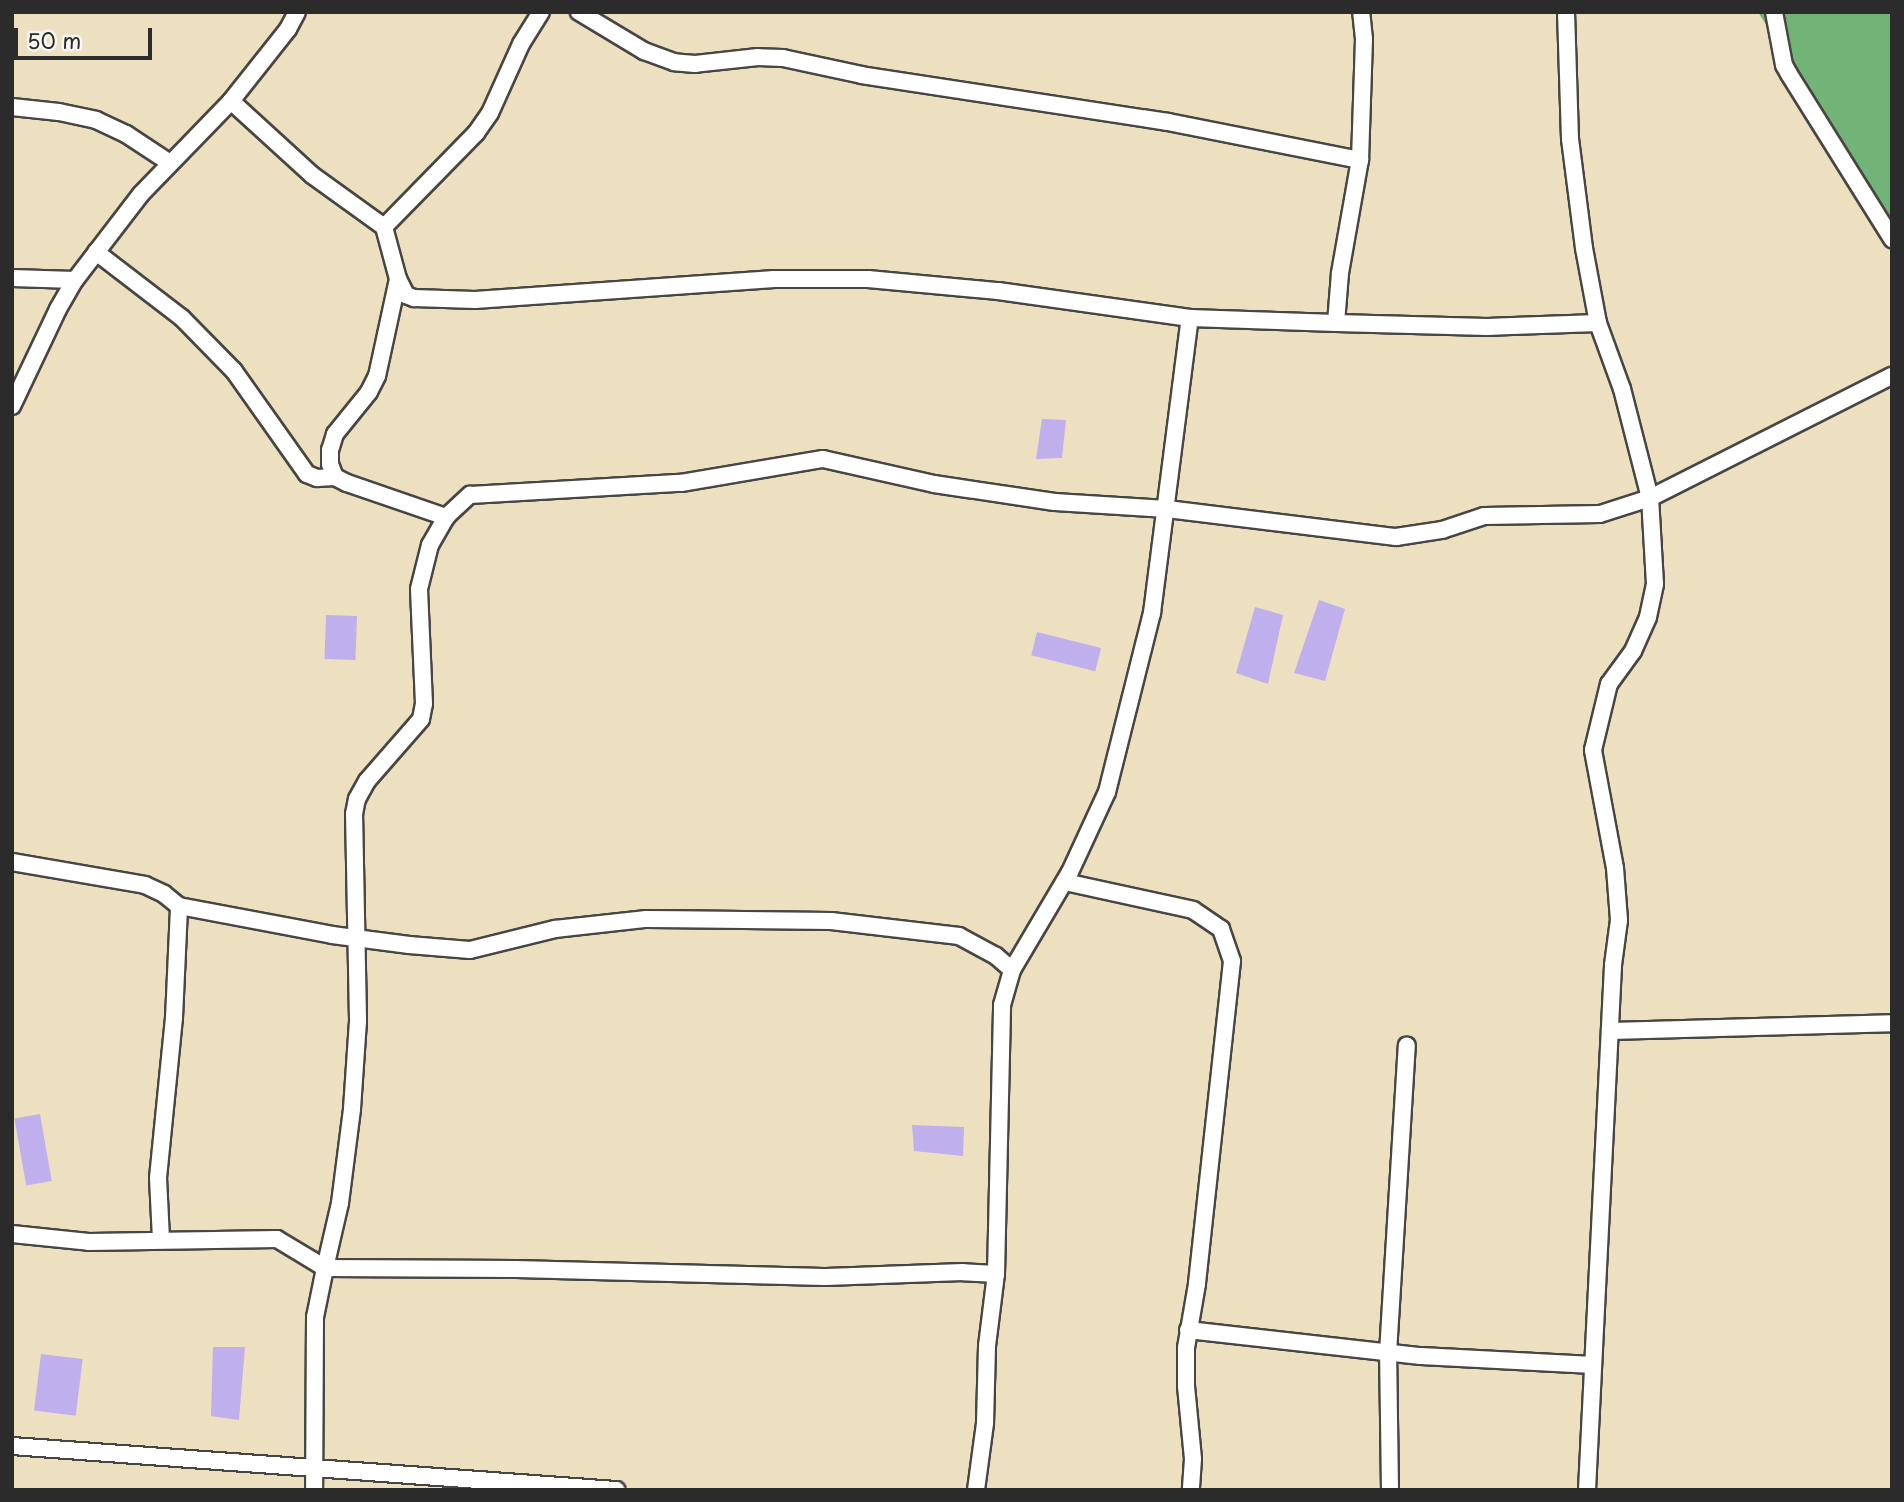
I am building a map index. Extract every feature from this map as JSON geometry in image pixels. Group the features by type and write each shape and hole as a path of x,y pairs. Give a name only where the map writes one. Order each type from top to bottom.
{"street":[{"path":"12,406 58,309 75,280 141,194 231,101 288,29 297,12"},
{"path":"384,227 476,133 490,113 521,44 541,12"},
{"path":"579,12 645,51 674,62 695,64 758,57 783,58 862,75 1168,122 1360,160"},
{"path":"1336,323 1340,273 1360,160 1364,39 1361,12"},
{"path":"1566,12 1575,183 1598,323 1622,390 1650,498 1655,584 1648,617 1633,651 1609,684 1593,750 1615,868 1619,920 1610,1031 1587,1490"},
{"path":"1774,12 1784,65 1892,239"},
{"path":"231,101 312,174 384,227 398,279 410,297 475,300 774,279 867,279 998,291 1190,318 1487,327 1598,323"},
{"path":"12,107 59,112 96,120 126,134 170,163"},
{"path":"96,252 182,318 234,371 307,474 317,478 335,477 446,517"},
{"path":"12,278 75,280"},
{"path":"335,477 330,464 330,450 335,434 369,392 377,376 398,279"},
{"path":"973,1489 985,1423 987,1346 996,1274 999,1032 1012,970 1065,882 1107,792 1152,613 1190,318"},
{"path":"314,1490 315,1317 340,1203 352,1109 358,1020 354,814 357,799 367,781 421,719 424,704 419,589 430,545 446,517 470,495 681,483 823,459 967,489 1055,502 1167,509 1396,537 1442,530 1484,516 1600,514 1650,498 1892,376"},
{"path":"12,862 145,885 164,894 179,906 356,938 470,950 555,929 606,922 694,918 831,921 959,936 996,956 1012,970"},
{"path":"1065,882 1193,909 1221,929 1232,961 1197,1284 1188,1330 1186,1376 1193,1459 1191,1490"},
{"path":"161,1239 158,1178 174,1018 179,906"},
{"path":"1610,1031 1892,1023"},
{"path":"1390,1490 1388,1353 1407,1045"},
{"path":"12,1234 89,1242 277,1239 325,1268 529,1269 824,1277 963,1272 996,1274"},
{"path":"1188,1330 1388,1353 1593,1365"},
{"path":"12,1446 616,1490"}],"green space":[{"path":"1758,12 1892,12 1892,227"}],"building":[{"path":"1042,419 1066,420 1062,458 1036,459"},
{"path":"1319,600 1345,609 1325,681 1294,673"},
{"path":"1255,607 1283,615 1268,684 1236,673"},
{"path":"326,615 357,616 355,660 324,659"},
{"path":"1037,632 1101,648 1095,671 1031,655"},
{"path":"40,1114 52,1181 26,1185 14,1119"},
{"path":"912,1125 964,1127 963,1156 914,1151"},
{"path":"213,1347 245,1347 239,1420 211,1416"},
{"path":"41,1354 83,1359 76,1416 34,1411"}]}
